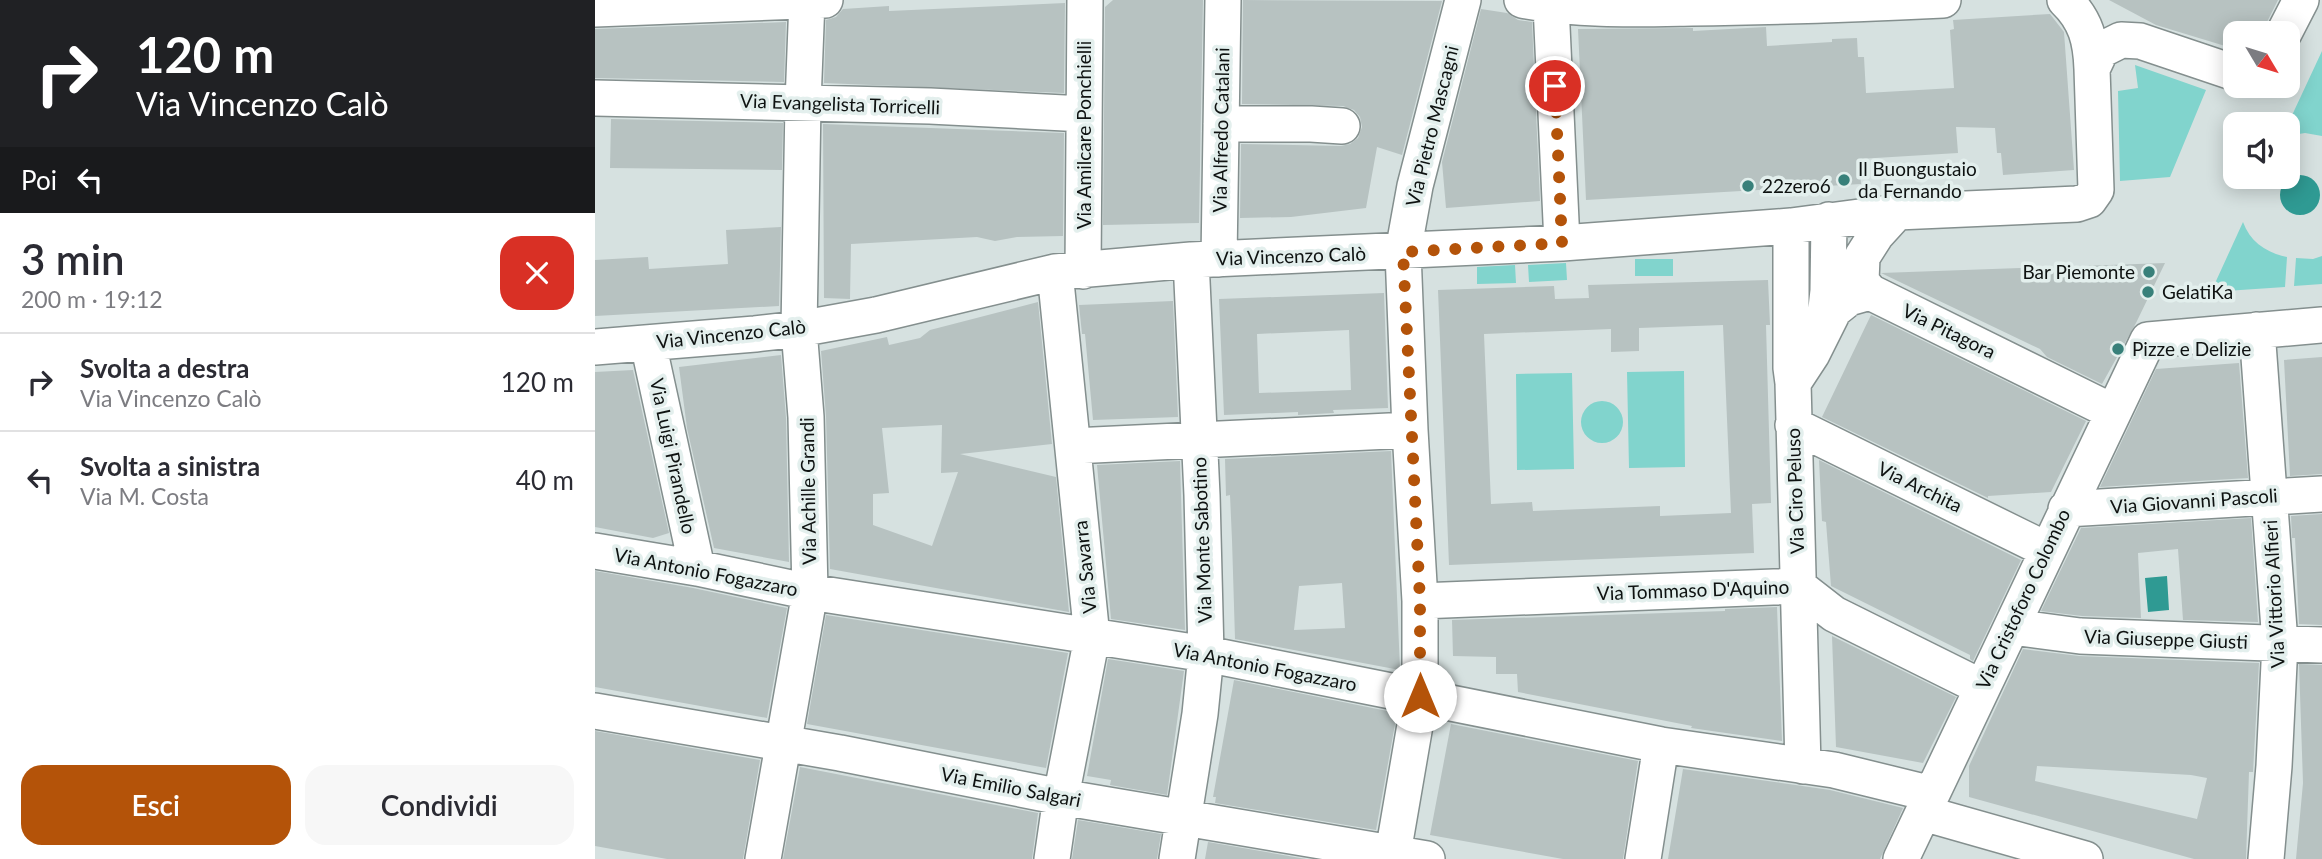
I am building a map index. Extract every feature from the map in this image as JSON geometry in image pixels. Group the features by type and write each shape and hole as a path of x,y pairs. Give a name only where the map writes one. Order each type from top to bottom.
{"street":[{"path":"595,9 813,0"},
{"name":"Via Achille Grandi","path":"763,859 810,592 806,417 799,328 803,103 813,0"},
{"name":"Via Amilcare Ponchielli","path":"1069,272 1084,114 1085,0"},
{"name":"Via Alfredo Catalani","path":"1205,260 1221,124 1223,0"},
{"name":"Via Pietro Mascagni","path":"1392,856 1420,696 1420,601 1403,252 1415,186 1463,0"},
{"path":"1562,243 1537,3 1603,10 1655,5 1796,7 1943,0"},
{"path":"2065,0 2075,10 2091,42 2092,69"},
{"path":"2290,21 2301,0"},
{"path":"2092,69 2101,50 2120,40 2140,41 2223,69"},
{"name":"Via Vincenzo Calò","path":"595,347 799,328 876,315 1069,272 1205,260 1562,243 1791,226 1896,212 2077,204 2089,200 2096,190 2092,69"},
{"name":"Via Evangelista Torricelli","path":"595,98 1084,114"},
{"path":"1221,124 1342,126"},
{"path":"1793,383 1812,354 1834,310 1849,298 1870,292 1861,281 1862,257 1896,212"},
{"path":"1824,326 1828,291 1829,220"},
{"name":"Via Ciro Peluso","path":"1791,226 1791,368 1803,766"},
{"name":"Via Monte Sabotino","path":"1177,859 1200,713 1206,654 1199,440 1205,260"},
{"name":"Via Savarra","path":"1052,859 1061,797 1092,637 1073,446 1069,272"},
{"name":"Via Pitagora","path":"1870,292 2113,412"},
{"path":"2257,330 2322,324"},
{"name":"Via Cristoforo Colombo","path":"1901,859 2148,340 2257,330"},
{"name":"Via Vittorio Alfieri","path":"2257,330 2280,643 2266,859"},
{"name":"Via Luigi Pirandello","path":"648,343 697,568"},
{"name":"Via Archita","path":"1793,425 2047,550"},
{"path":"1073,446 1410,430"},
{"name":"Via Giovanni Pascoli","path":"2066,509 2322,494"},
{"name":"Via Antonio Fogazzaro","path":"595,551 697,568 810,592 1206,654 1661,745 1834,771 2085,859"},
{"name":"Via Tommaso D'Aquino","path":"1420,601 1798,586 1834,614 1981,687"},
{"name":"Via Giuseppe Giusti","path":"2012,627 2080,636 2322,645"},
{"name":"Via Emilio Salgari","path":"595,712 839,753 1061,797 1392,856 1426,859"},
{"path":"1643,859 1661,745"}],"shaded area":[{"path":"2322,51 2322,136 2300,134 2300,112 2294,112"},
{"path":"2135,65 2206,90 2170,177 2120,181 2118,91 2138,88"},
{"path":"2300,175 2314,181 2320,195 2314,209 2300,215 2286,209 2280,195 2282,189 2300,189"},
{"path":"2243,222 2260,246 2287,257 2285,287 2211,292"},
{"path":"2322,256 2322,284 2294,286 2296,258 2313,259"},
{"path":"1635,259 1673,259 1673,276 1635,276"},
{"path":"1566,263 1567,280 1529,282 1528,265"},
{"path":"1515,265 1516,283 1477,284 1477,267"},
{"path":"1684,371 1685,467 1629,468 1627,372"},
{"path":"1572,373 1574,469 1517,470 1516,374"},
{"path":"1602,401 1617,407 1623,422 1617,437 1602,443 1587,437 1581,422 1587,407"},
{"path":"2167,576 2169,610 2148,612 2145,578"}],"building":[{"path":"1113,0 1203,0 1199,223 1103,225 1105,7"},
{"path":"1243,0 1442,1 1402,155 1377,147 1366,208 1291,217 1240,218 1241,144 1341,146 1358,138 1362,127 1360,117 1354,110 1343,106 1242,104"},
{"path":"2109,0 2278,0 2268,21 2223,21 2223,45 2156,25"},
{"path":"1065,3 1064,93 824,83 826,20 836,17 843,9 889,6 889,11"},
{"path":"1481,9 1507,13 1518,20 1532,22 1540,201 1446,208 1442,162"},
{"path":"2050,14 2064,32 2074,170 2003,175 2001,153 1997,153 1995,128 1956,127 1958,153 1859,159 1861,184 1586,200 1578,29 1693,28 1693,31 1766,27 1767,46 1857,38 1858,57 1864,57 1866,93 1954,88 1950,30 1954,29 1953,20"},
{"path":"786,22 784,82 595,78 595,29"},
{"path":"611,119 783,123 782,170 610,168"},
{"path":"823,124 1064,133 1063,236 1017,237 995,241 977,237 851,244 850,299 824,298"},
{"path":"781,227 779,306 595,316 595,260 648,257 649,269 728,264 726,230"},
{"path":"2165,263 2102,384 2047,357 2040,349 1881,273"},
{"path":"1768,280 1770,325 1766,325 1771,503 1752,504 1754,553 1449,565 1438,290 1554,286 1555,299 1589,298 1588,285","holes":["1723,325 1731,513 1660,516 1660,506 1533,511 1532,502 1491,504 1484,334 1611,329 1611,352 1639,351 1639,328"]},
{"path":"1384,293 1388,408 1333,410 1334,413 1298,415 1298,412 1224,415 1219,299","holes":["1349,330 1351,390 1259,393 1257,334"]},
{"path":"1173,301 1178,417 1093,420 1085,334 1082,334 1079,305"},
{"path":"1038,302 1052,444 960,454 1056,477 1069,612 830,569 826,416 821,351 887,337 889,345 920,338 930,330","holes":["942,425 941,473 958,472 932,546 873,525 873,494 889,493 882,428"]},
{"path":"1871,315 2086,421 2051,492 1988,498 1822,417"},
{"path":"781,355 786,418 789,562 714,548 687,428 679,367"},
{"path":"2322,357 2322,474 2290,476 2284,360"},
{"path":"2239,363 2248,478 2100,487 2156,369"},
{"path":"633,370 669,533 653,538 595,527 595,372"},
{"path":"1391,451 1400,670 1235,639 1230,495 1226,496 1225,459","holes":["1342,583 1345,628 1294,630 1299,586"]},
{"path":"1819,460 2021,560 1973,661 1970,655 1831,586 1826,522 1822,521"},
{"path":"1180,461 1185,630 1111,619 1097,465"},
{"path":"2322,514 2322,625 2299,624 2295,538 2292,538 2291,516"},
{"path":"2251,518 2258,622 2183,620 2178,549 2138,553 2141,618 2082,616 2041,611 2081,528"},
{"path":"595,571 787,608 767,718 595,687"},
{"path":"1777,607 1782,741 1691,728 1692,726 1518,692 1517,674 1496,674 1496,657 1453,656 1452,620"},
{"path":"826,615 1068,653 1046,768 807,724"},
{"path":"1832,636 1956,697 1923,763 1836,747"},
{"path":"2023,649 2079,656 2259,663 2253,772 2249,772 2246,859 2194,859 1969,797 1969,766","holes":["2037,766 2207,778 2197,819 2035,781"]},
{"path":"1108,659 1184,671 1167,795 1110,785 1111,780 1087,776"},
{"path":"2299,664 2322,665 2322,859 2296,859 2303,783"},
{"path":"1234,680 1397,713 1376,830 1215,803 1216,797 1213,797"},
{"path":"1451,724 1638,761 1623,859 1563,859 1430,835"},
{"path":"595,731 760,760 743,859 667,859 595,846"},
{"path":"800,767 1038,813 1032,859 783,859"},
{"path":"1683,769 1830,790 1903,808 1880,859 1668,859"},
{"path":"1078,820 1161,834 1157,859 1072,859"},
{"path":"1208,842 1306,859 1205,859"}],"place":[{"name":"Il Buongustaio da Fernando","path":"1844,180"},
{"name":"22zero6","path":"1748,186"},
{"name":"Bar Piemonte","path":"2149,272"},
{"name":"GelatiKa","path":"2148,292"},
{"name":"Pizze e Delizie","path":"2118,349"}],"route":[{"path":"1420,696 1420,601 1403,252 1562,243 1555,86"}]}
